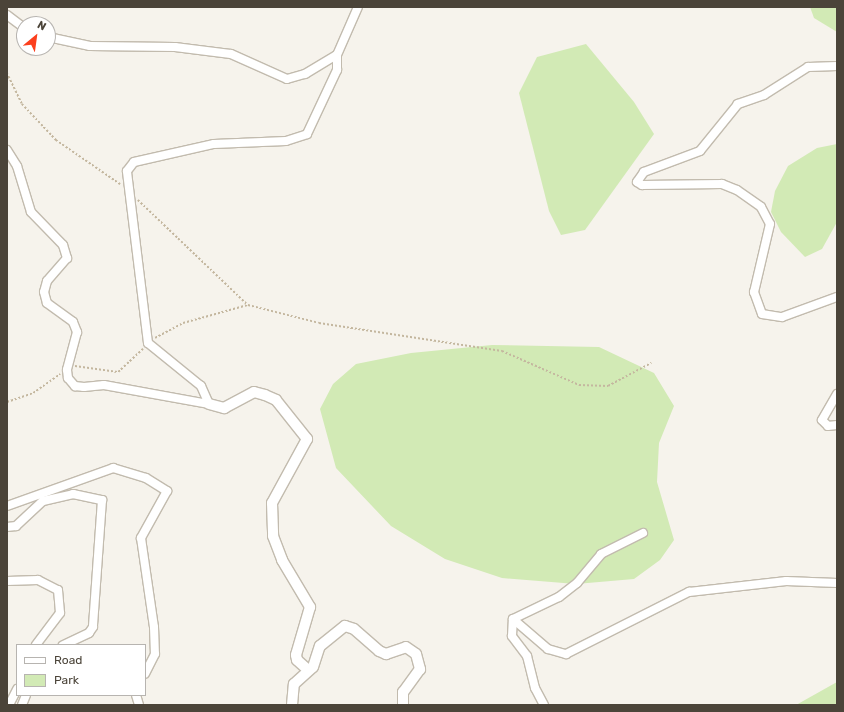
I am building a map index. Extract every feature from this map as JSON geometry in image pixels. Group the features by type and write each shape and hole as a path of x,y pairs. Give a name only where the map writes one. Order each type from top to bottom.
{"street":[{"path":"209,404 201,386 148,343 127,189 127,171 134,162 214,144 286,141 307,134 337,70 337,55 358,7"},
{"path":"7,15 16,22"},
{"path":"56,39 90,46 175,47 231,54 287,79 305,74 337,55"},
{"path":"837,66 808,67 764,95 738,104 700,150 644,172 636,182 642,186 722,184 737,190 761,208 770,224 754,292 762,314 782,317 837,297"},
{"path":"7,150 17,166 31,212 63,245 67,258 47,281 44,292 47,303 73,322 77,332 67,370 75,386 104,385 224,408 254,392 265,395 279,404 306,439 272,503 273,536 282,560 310,608 296,655 297,660 308,670"},
{"path":"837,394 822,420 828,426 837,425"},
{"path":"7,506 113,468 164,487 167,496 144,527 141,538 154,627 155,654 146,672"},
{"path":"7,527 16,526 43,501 73,494 98,496 102,500 95,562 95,619 89,633 65,644"},
{"path":"513,619 559,597 577,583 601,554 643,533"},
{"path":"7,582 38,580 58,590 60,613 37,644"},
{"path":"513,619 548,648 566,654 689,592 792,581 837,583"},
{"path":"513,619 512,636 527,656 535,688 544,705"},
{"path":"292,705 294,684 308,670 320,646 345,626 354,628 386,654 406,647 416,654 421,664 418,676 403,692 403,705"},
{"path":"10,705 16,691"}],"path":[{"path":"7,73 22,104 56,140 127,189 248,305 319,323 502,351 579,385 608,386 650,363"},
{"path":"7,402 33,393 67,370 78,365 118,372 148,343 183,323 248,305"}],"green space":[{"path":"810,7 837,7 837,32 814,18"},
{"path":"586,44 634,102 654,134 585,230 561,235 549,211 519,93 537,57"},
{"path":"837,144 837,222 822,249 805,257 781,232 771,212 775,191 788,166 817,148"},
{"path":"492,345 599,347 654,373 674,406 659,443 657,482 674,540 660,560 634,579 576,584 502,578 445,559 391,526 336,468 320,409 333,384 356,364 411,353"},
{"path":"837,682 837,705 796,705"}]}
